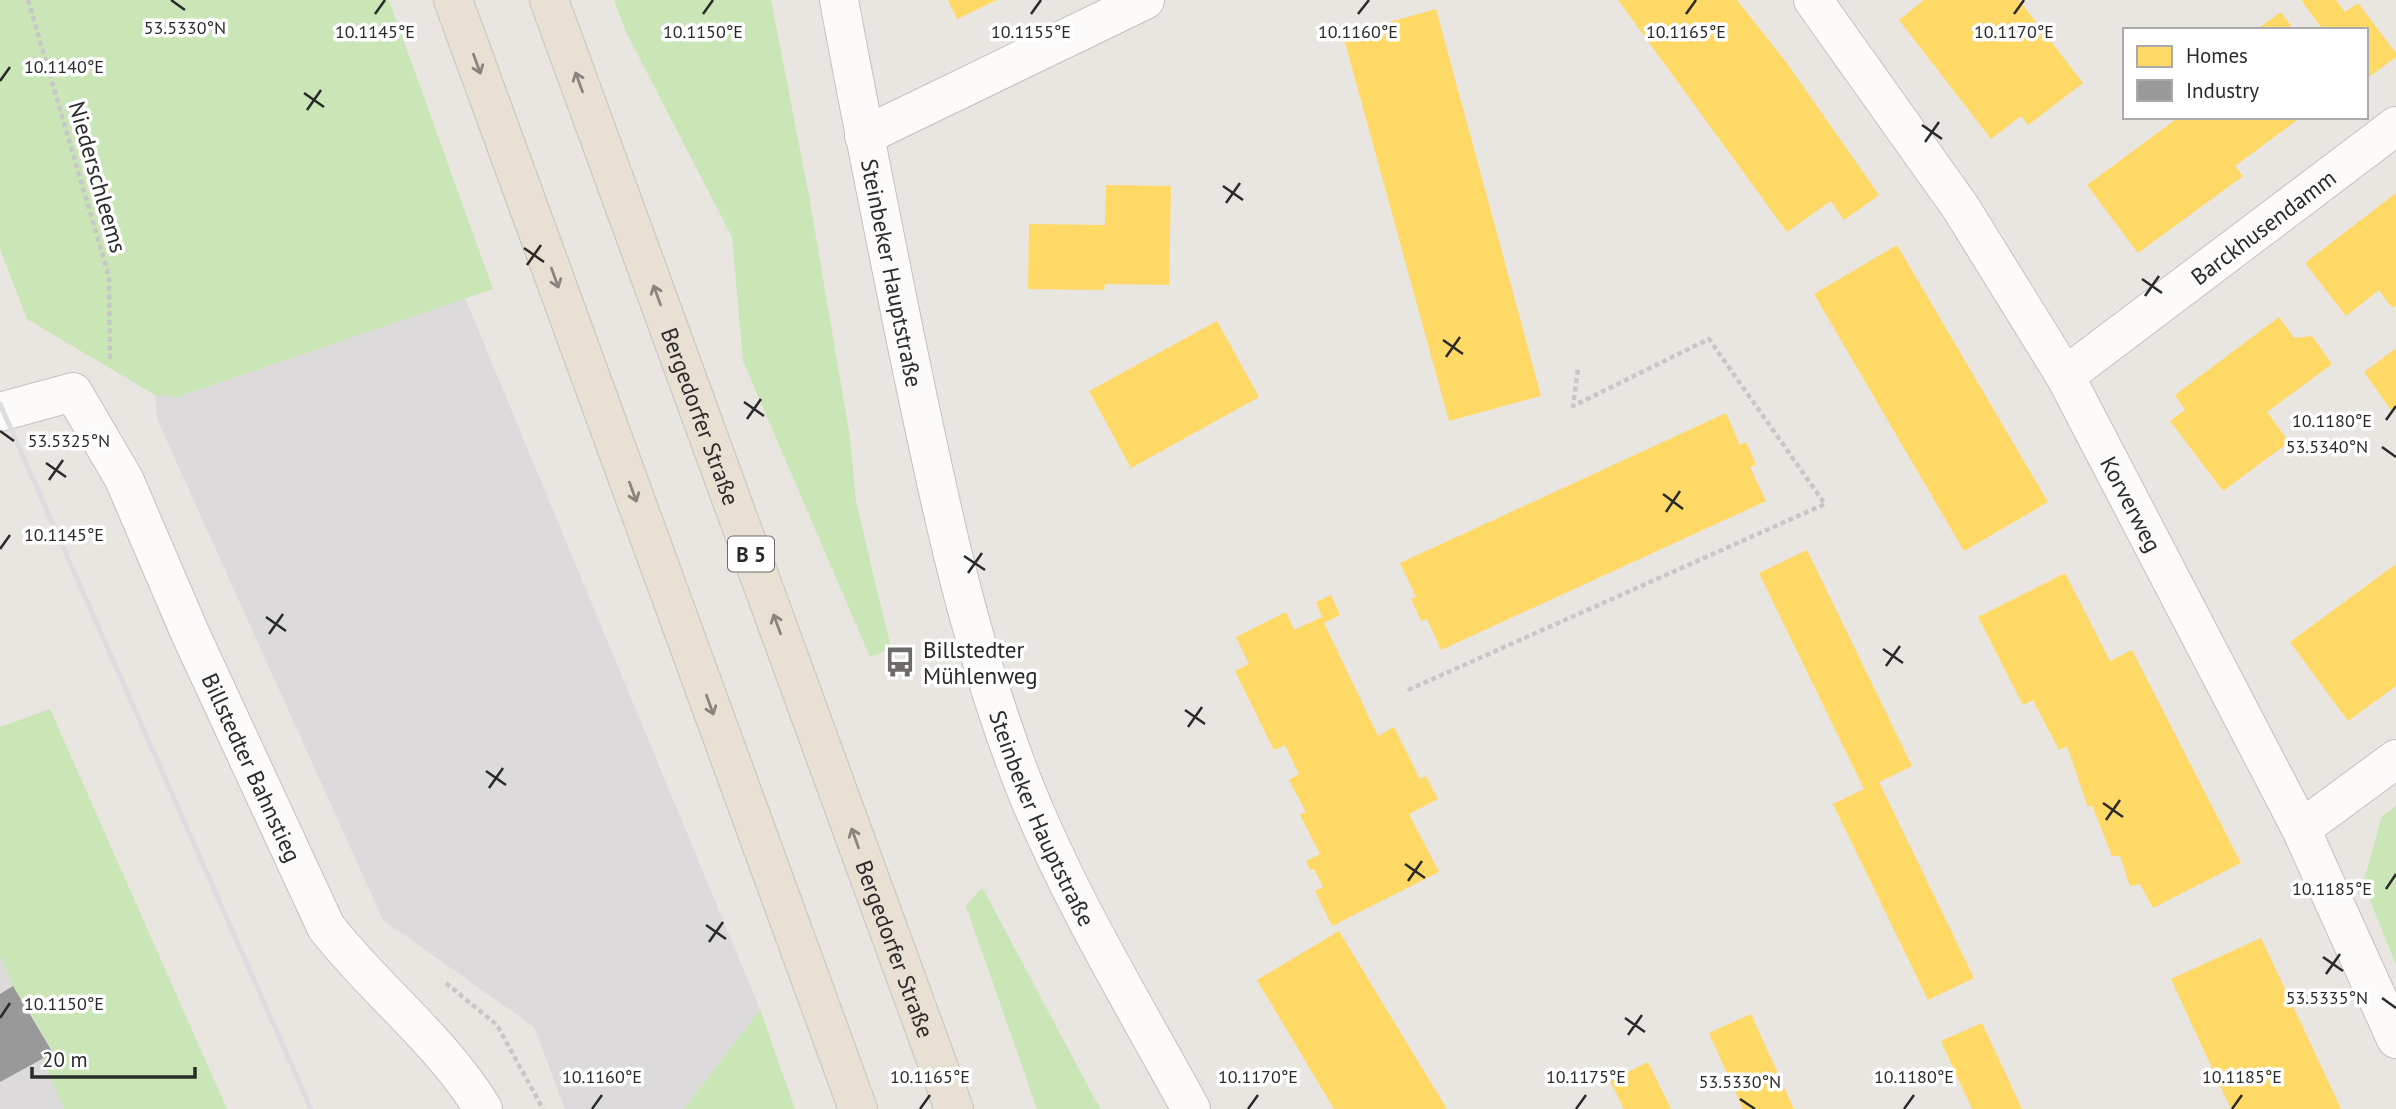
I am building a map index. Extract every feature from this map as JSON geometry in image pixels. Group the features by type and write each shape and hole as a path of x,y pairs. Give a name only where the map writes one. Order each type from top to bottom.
{"highway":[{"path":"453,0 858,1109"},
{"name":"Bergedorfer Straße","path":"549,0 954,1109"}],"street":[{"name":"Steinbeker Hauptstraße","path":"839,0 864,136 948,539 1015,758 1074,895 1191,1109"},
{"path":"864,136 1145,0"},
{"name":"Korverweg","path":"1813,0 1961,208 2065,376 2301,829 2396,1039"},
{"name":"Barckhusendamm","path":"2065,376 2396,126"},
{"name":"Billstedter Bahnstieg","path":"0,412 73,392 124,479 190,633 326,927 357,967 425,1035 483,1109"},
{"path":"2301,829 2396,759"}],"path":[{"name":"Niederschleems","path":"28,0 109,277 110,368"},
{"path":"1408,690 1825,505 1709,338 1573,406 1578,369"},
{"path":"442,979 497,1026 543,1109"}],"shaded area":[{"path":"465,298 760,1009 684,1109 565,1109 534,1027 383,920 157,419 155,395 178,397"},
{"path":"0,956 13,986 53,1053 42,1059 64,1109 0,1109"}],"green space":[{"path":"0,0 389,0 493,289 178,397 155,395 27,319 0,249"},
{"path":"614,0 771,0 809,196 850,437 856,502 891,648 870,657 743,361 732,237 626,32"},
{"path":"50,709 227,1109 64,1109 42,1059 53,1052 13,986 0,956 0,727"},
{"path":"2396,806 2396,965 2363,883 2382,816"},
{"path":"982,887 1101,1109 1037,1109 966,906"},
{"path":"760,1009 795,1109 684,1109"}],"building: Homes":[{"path":"948,0 997,0 957,19"},
{"path":"1618,0 1737,0 1786,62 1879,195 1844,220 1831,201 1787,232"},
{"path":"1924,0 2019,0 2083,83 2028,125 2021,116 1991,139 1899,20"},
{"path":"2301,0 2336,0 2345,12 2358,3 2396,53 2396,57 2368,78 2368,28 2322,28"},
{"path":"1436,9 1541,396 1449,421 1343,35"},
{"path":"2281,12 2293,28 2259,28"},
{"path":"2176,119 2298,119 2235,166 2243,176 2138,253 2087,185"},
{"path":"1106,185 1171,186 1169,285 1105,284 1104,290 1028,289 1029,224 1105,225"},
{"path":"2396,193 2396,305 2392,308 2379,290 2346,316 2305,263"},
{"path":"1897,245 2048,502 1964,551 1814,294"},
{"path":"2279,317 2294,338 2312,336 2332,364 2267,412 2289,442 2223,491 2170,421 2185,410 2175,395"},
{"path":"1217,321 1259,397 1131,468 1089,391"},
{"path":"2396,348 2396,406 2391,410 2364,372"},
{"path":"1726,413 1740,445 1746,442 1756,465 1750,467 1766,501 1441,650 1427,619 1421,621 1411,599 1416,597 1400,563"},
{"path":"1807,550 1912,766 1879,782 1974,978 1928,1000 1833,804 1864,789 1759,573"},
{"path":"2396,564 2396,686 2348,721 2290,642"},
{"path":"2065,573 2110,661 2132,650 2241,863 2153,908 2140,884 2130,886 2120,856 2112,856 2092,805 2088,807 2067,746 2059,750 2033,700 2023,705 1978,617"},
{"path":"1331,595 1340,615 1324,623 1378,736 1394,727 1420,779 1426,776 1438,799 1409,814 1439,872 1332,926 1315,891 1323,887 1314,869 1310,870 1306,861 1320,854 1300,815 1306,812 1289,780 1299,774 1285,745 1274,750 1235,671 1249,664 1236,637 1286,612 1294,630 1322,617 1316,602"},
{"path":"1339,931 1447,1109 1334,1109 1257,980"},
{"path":"2261,938 2341,1109 2231,1109 2171,979"},
{"path":"1751,1014 1794,1109 1743,1109 1709,1033"},
{"path":"1982,1023 2022,1109 1972,1109 1941,1041"},
{"path":"1648,1062 1671,1109 1624,1109 1610,1081"}],"building: Industry":[{"path":"13,986 53,1053 0,1082 0,994"}],"railway":[{"path":"0,404 311,1109"}],"place":[{"name":"Billstedter Mühlenweg","path":"900,662"}]}
